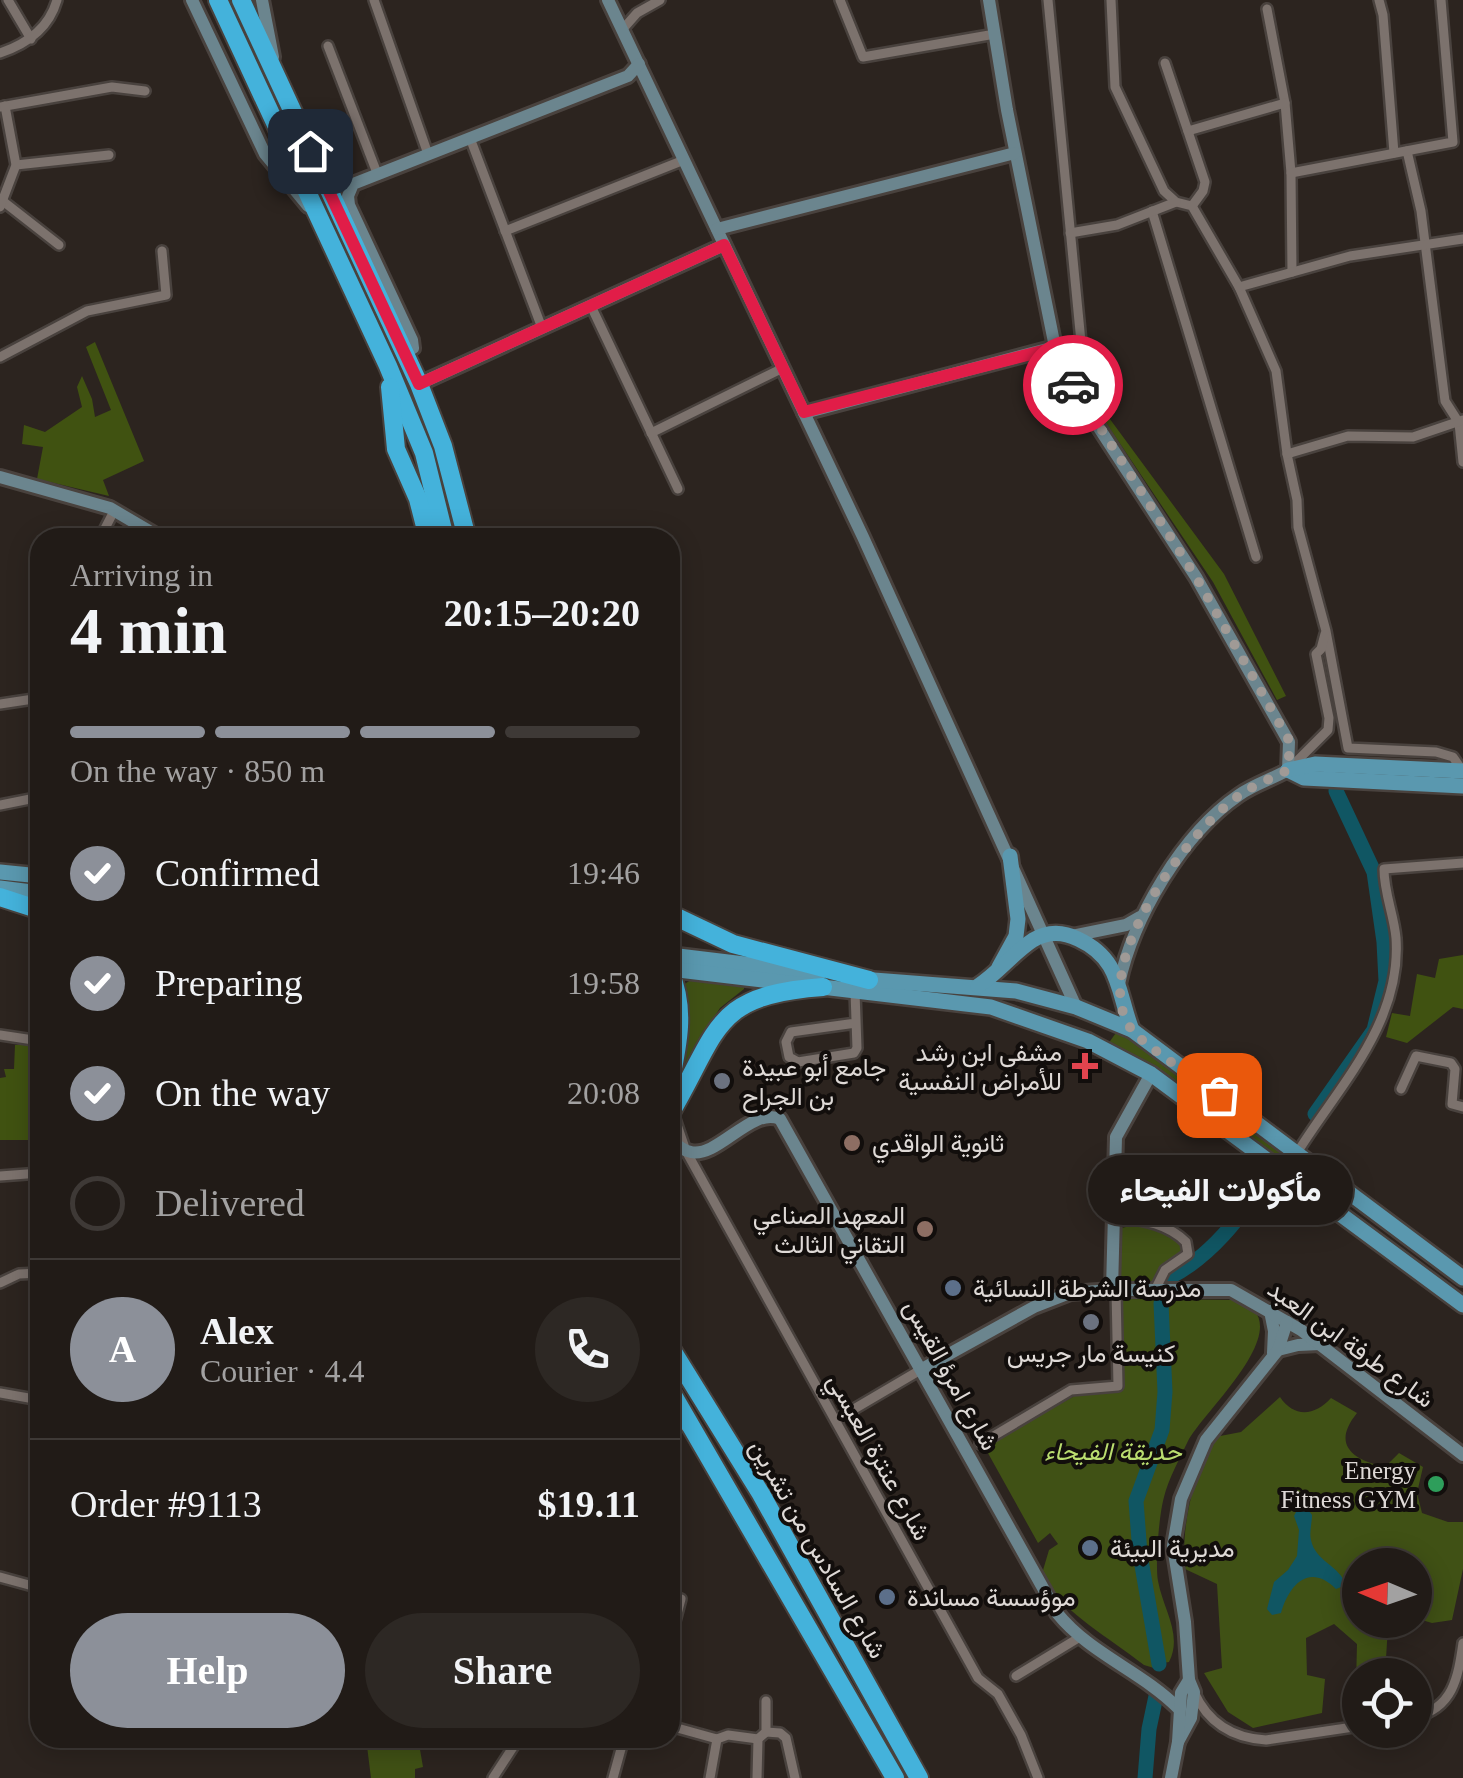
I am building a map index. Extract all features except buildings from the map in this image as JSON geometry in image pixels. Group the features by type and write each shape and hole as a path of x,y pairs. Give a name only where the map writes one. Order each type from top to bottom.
{"highway":[{"path":"218,0 388,366 424,453 442,528"},
{"path":"241,0 419,384 444,446 464,528"},
{"path":"388,366 396,450 425,528"},
{"path":"0,897 30,907"},
{"path":"680,919 734,944 862,986"},
{"path":"680,1095 711,1037 738,1008 770,993 823,987"},
{"name":"شارع السادس من تشرين","path":"680,1363 760,1494 918,1778"},
{"name":"شارع السادس من تشرين","path":"680,1406 895,1778"}],"main road":[{"path":"1288,770 1316,764 1463,770"},
{"path":"1288,770 1304,778 1463,786"},
{"path":"995,975 1016,936 1018,919 1010,856"},
{"path":"0,872 30,875"},
{"path":"0,888 30,892"},
{"path":"978,986 1033,940 1055,932 1072,936 1096,948 1109,962 1132,1030"},
{"path":"680,956 991,1007 1088,1041 1151,1074 1463,1305"},
{"path":"680,977 823,987 978,986 1016,990 1076,1007 1132,1030 1463,1278"},
{"path":"1076,1007 1088,1041"}],"street":[{"path":"8,0 31,39"},
{"path":"0,53 31,39 54,12 57,0"},
{"path":"192,0 265,154 323,225"},
{"path":"262,0 277,79"},
{"path":"387,0 375,2 428,154"},
{"path":"608,0 804,412 1076,1007"},
{"path":"622,30 644,8 660,0"},
{"path":"840,0 863,57 994,34"},
{"path":"990,0 1015,153 1054,348 1077,394 1196,577 1290,742 1288,770"},
{"path":"804,412 1080,342 1048,0"},
{"path":"1112,0 1115,87 1164,192 1176,202 1192,206 1239,287 1276,371 1298,527 1326,631 1348,748 1436,752 1453,757 1463,770"},
{"path":"1379,0 1394,154"},
{"path":"1291,174 1453,142 1440,0"},
{"path":"1267,9 1284,103 1291,174 1292,272"},
{"path":"328,46 377,174"},
{"path":"1165,63 1205,182 1203,192 1192,206"},
{"path":"404,353 413,348 412,340 348,200 354,184 628,76 639,64"},
{"path":"59,245 2,204 16,165 2,106 112,87 145,91"},
{"path":"1188,132 1284,103"},
{"path":"470,138 542,328"},
{"path":"1408,151 1421,212 1446,402 1461,422 1463,462"},
{"path":"717,229 1015,153"},
{"path":"16,165 108,154"},
{"path":"505,231 684,160"},
{"path":"1070,233 1116,225 1176,202"},
{"path":"1152,211 1256,557"},
{"path":"1239,287 1350,256 1463,238"},
{"path":"419,384 724,245"},
{"path":"0,357 87,311 166,294 162,250"},
{"path":"591,306 678,489"},
{"path":"651,433 783,368"},
{"path":"1287,454 1348,436 1413,437 1461,422"},
{"path":"0,477 114,511 143,528"},
{"path":"105,528 114,511"},
{"path":"1119,984 1140,917 1182,850 1238,796 1288,770 1328,730 1316,654 1326,631"},
{"path":"0,704 30,700"},
{"path":"0,805 30,800"},
{"path":"1297,1154 1327,1104 1354,1071 1385,1012 1396,937 1384,869 1463,863"},
{"path":"1072,936 1126,925 1140,917"},
{"path":"856,1023 791,1032 786,1042 789,1057 798,1062 852,1055 862,986"},
{"path":"0,1035 30,1039"},
{"path":"1401,1089 1416,1056 1446,1061 1455,1069 1452,1104 1463,1107"},
{"path":"980,1444 1071,1390 1118,1386 1114,1290 1116,1136 1151,1074"},
{"name":"شارع امرؤ القيس","path":"686,1151 702,1151 768,1115 780,1119 1058,1612 1080,1637 1146,1679 1178,1708"},
{"name":"شارع عنترة العبسي","path":"680,1135 980,1681 997,1692 1022,1735 1038,1778"},
{"path":"680,1146 686,1151"},
{"path":"680,1150 686,1151"},
{"path":"0,1176 30,1174"},
{"path":"1116,1216 1153,1222 1186,1242 1188,1254 1164,1270 1156,1290"},
{"path":"0,1283 30,1273"},
{"name":"شارع طرفة ابن العبد","path":"922,1369 1053,1298 1070,1293 1231,1290 1321,1344 1463,1455"},
{"path":"1270,1311 1275,1353"},
{"path":"1178,1742 1191,1718 1186,1632 1173,1546 1181,1498 1206,1440 1275,1353 1287,1322"},
{"path":"1275,1353 1298,1345 1321,1344"},
{"path":"836,1420 922,1369"},
{"path":"0,1393 30,1398"},
{"path":"680,1424 696,1431"},
{"path":"0,1577 30,1585"},
{"path":"1016,1676 1080,1637"},
{"path":"1432,1711 1450,1695 1457,1682 1463,1644"},
{"path":"1146,1679 1189,1686 1217,1724"},
{"path":"1171,1778 1178,1742 1178,1708 1189,1686"},
{"path":"757,1778 758,1740 766,1732 766,1701"},
{"path":"1178,1708 1191,1718 1217,1724 1240,1736 1266,1740 1342,1729"},
{"path":"680,1729 716,1738 758,1740"},
{"path":"766,1732 780,1733 786,1738 795,1778"},
{"path":"710,1778 716,1738"},
{"path":"493,1778 512,1748"},
{"path":"612,1778 621,1748"}],"green space":[{"path":"95,342 144,461 103,480 109,496 37,479 43,447 22,444 24,425 45,432 82,407 77,387 82,376 95,417 111,410 86,347"},
{"path":"1090,392 1224,574 1286,696 1277,700 1213,582 1090,399"},
{"path":"1463,955 1463,1009 1453,1007 1407,1043 1386,1037 1392,1013 1410,1016 1417,974 1435,978 1439,959"},
{"path":"694,978 744,982 744,989 720,1008 680,1072 680,1009 683,985"},
{"path":"1118,1030 1308,1172 1303,1179 1108,1044"},
{"path":"15,1045 30,1045 30,1140 0,1140 0,1078 6,1077 4,1069 14,1069"},
{"path":"1145,1222 1177,1238 1186,1251 1157,1283 1118,1284 1122,1228"},
{"name":"حديقة الفيحاء","path":"1121,1299 1238,1300 1255,1311 1260,1327 1244,1367 1188,1441 1164,1497 1157,1573 1173,1632 1169,1662 1163,1663 1144,1550 1142,1509 1131,1510 1135,1563 1155,1656 1154,1668 1144,1665 1076,1614 1041,1577 1049,1550 1058,1544 1050,1533 1038,1543 984,1446 1078,1394 1123,1391"},
{"path":"1280,1397 1292,1409 1305,1412 1331,1398 1357,1413 1346,1434 1349,1449 1355,1455 1385,1467 1399,1453 1423,1467 1417,1493 1422,1513 1448,1522 1463,1522 1463,1569 1452,1620 1432,1623 1432,1548 1342,1548 1342,1631 1334,1624 1306,1638 1307,1675 1325,1679 1322,1713 1253,1728 1228,1712 1204,1673 1222,1668 1217,1584 1185,1569 1187,1517 1200,1468 1215,1437 1241,1432"},
{"path":"1350,1638 1387,1638 1386,1658 1357,1658 1357,1644"},
{"path":"367,1748 420,1748 423,1767 415,1769 415,1778 371,1778"}],"water":[{"path":"1305,1506 1312,1515 1313,1547 1342,1577 1342,1587 1336,1589 1317,1577 1301,1580 1289,1594 1281,1613 1272,1615 1267,1609 1274,1582 1297,1556 1299,1530 1294,1516 1298,1508"}],"waterway":[{"path":"1315,1114 1374,1030 1386,981 1374,872 1336,791"},
{"path":"1168,1278 1212,1246 1270,1175"},
{"path":"1159,1664 1140,1554 1136,1501 1162,1430 1165,1392 1161,1303"},
{"path":"1145,1778 1156,1696"}],"way so far":[{"path":"1073,385 1196,577 1290,742 1288,770 1238,796 1182,850 1140,917 1119,984 1132,1030 1219,1095"}],"place":[{"name":"مشفى ابن رشد للأمراض النفسية","path":"1085,1066"},
{"name":"جامع أبو عبيدة بن الجراح","path":"722,1081"},
{"name":"مأكولات الفيحاء","path":"1219,1095"},
{"name":"ثانوية الواقدي","path":"852,1143"},
{"name":"المعهد الصناعي التقاني الثالث","path":"925,1229"},
{"name":"مدرسة الشرطة النسائية","path":"953,1288"},
{"name":"كنيسة مار جريس","path":"1091,1322"},
{"name":"Energy Fitness GYM","path":"1436,1484"},
{"name":"مديرية البيئة","path":"1090,1548"},
{"name":"موؤسسة مساندة","path":"887,1597"}],"route":[{"path":"310,151 419,384 724,245 804,412 1054,348 1073,385"}]}
